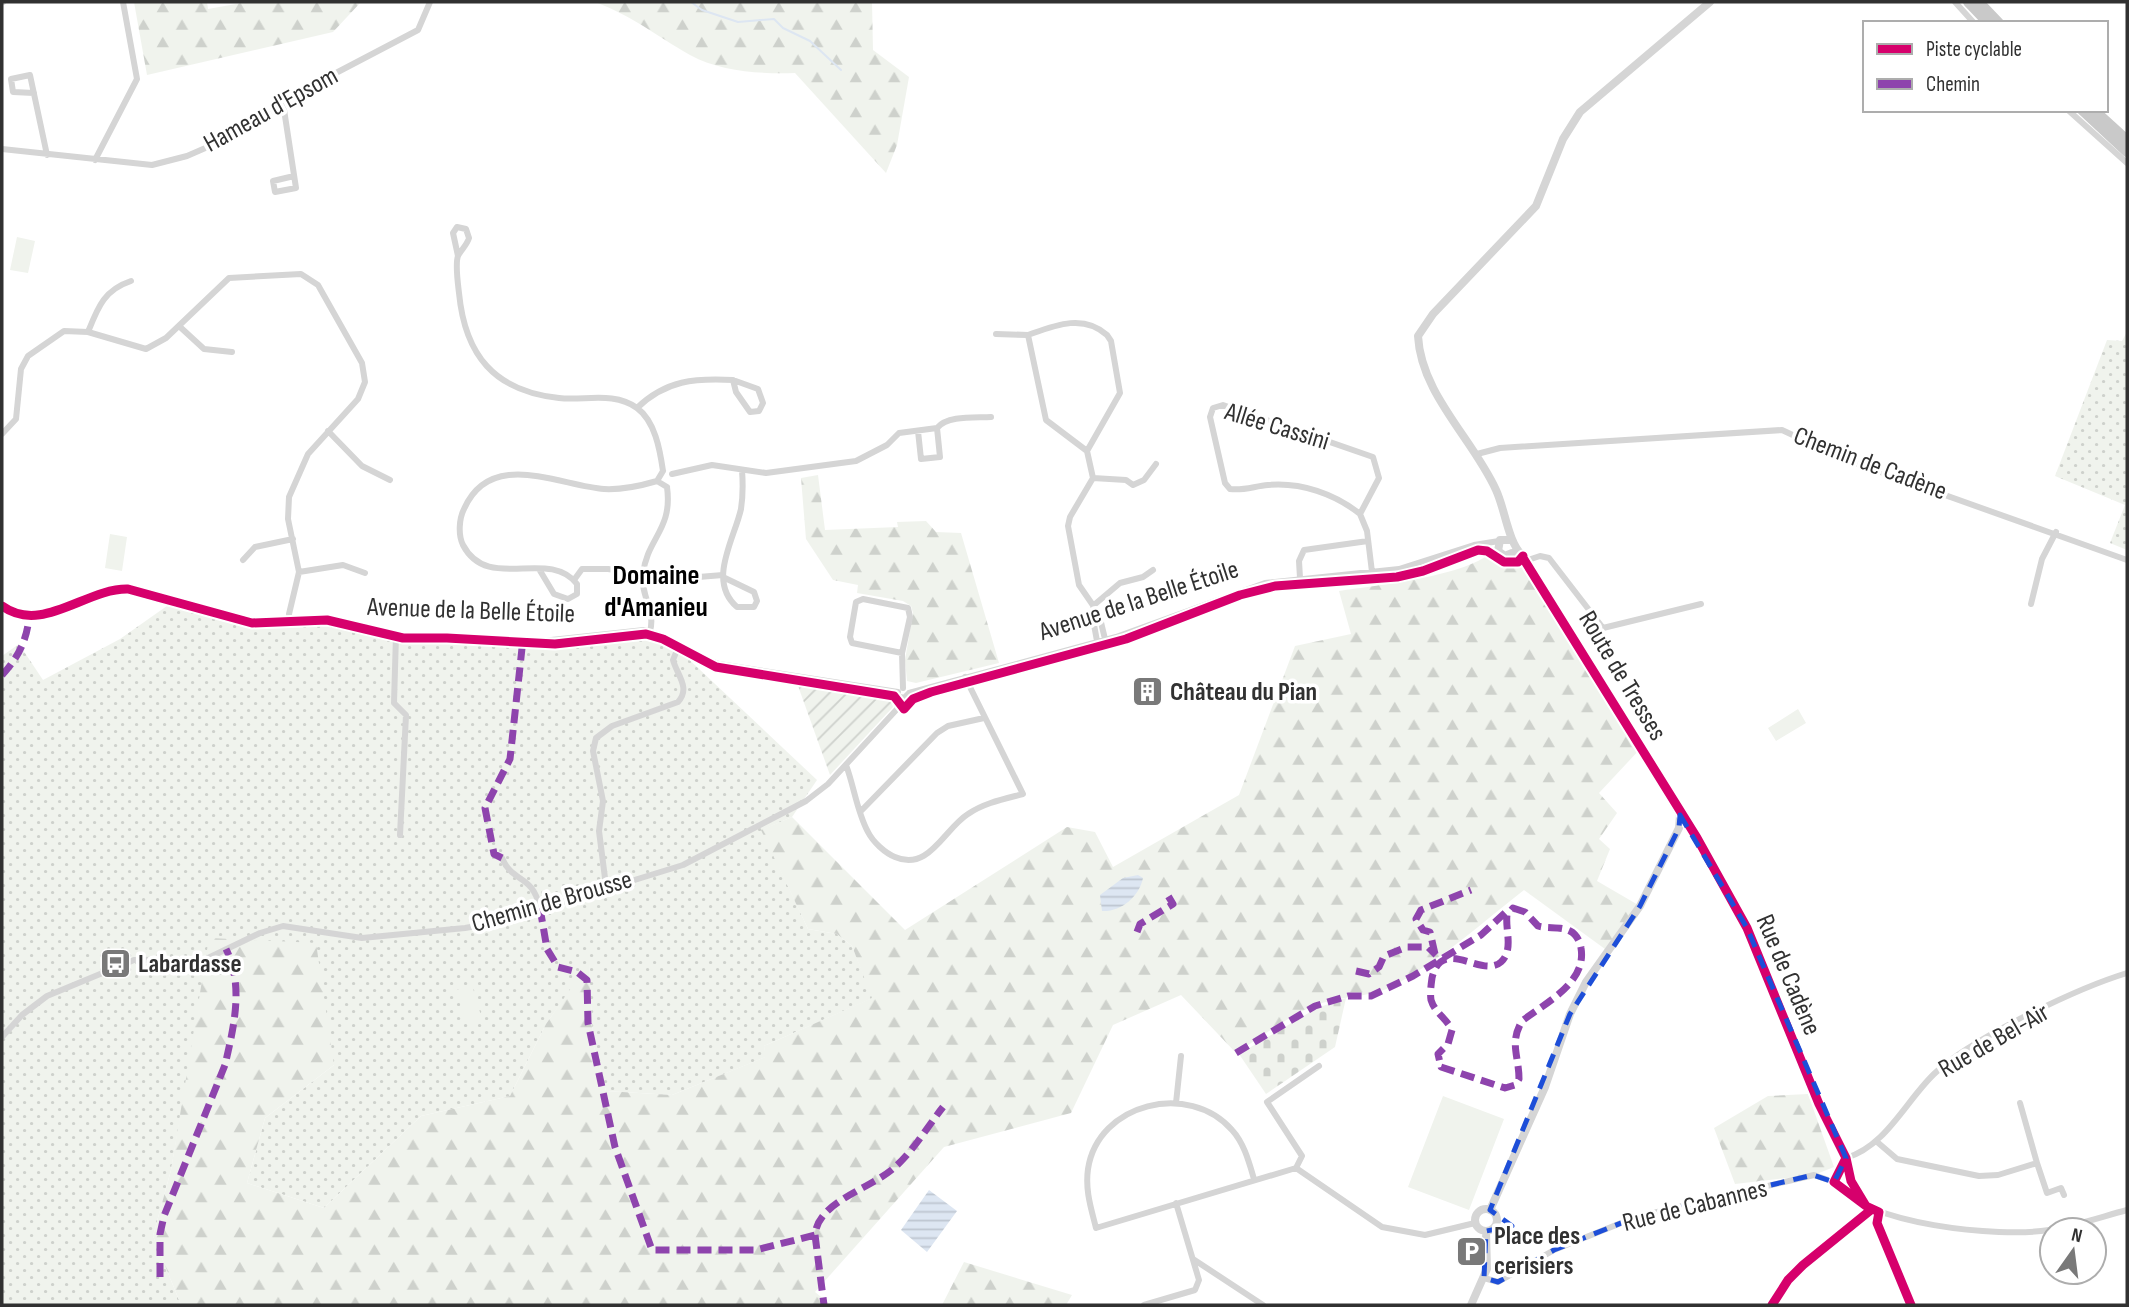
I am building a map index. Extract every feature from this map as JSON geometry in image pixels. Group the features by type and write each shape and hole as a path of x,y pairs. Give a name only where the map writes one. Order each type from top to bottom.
{"main road":[{"path":"1968,2 1985,21"},
{"path":"1979,2 1997,21"},
{"path":"2084,112 2127,152"},
{"path":"2096,112 2127,140"}],"street":[{"path":"95,160 137,79 123,2"},
{"name":"Hameau d'Epsom","path":"2,149 152,165 187,156 226,139 284,103 418,30 430,2"},
{"path":"1513,547 1496,489 1425,373 1418,336 1433,314 1536,206 1563,139 1580,112 1710,2"},
{"path":"1955,2 1972,21"},
{"path":"34,93 47,155"},
{"path":"284,103 294,177"},
{"path":"2070,112 2127,163"},
{"path":"458,256 463,324 469,341 483,364 503,379 537,394 559,398 614,399 637,408 648,420 660,446 663,471 657,481 636,487 605,489 529,474 502,477 484,485 471,496 461,514 464,546 477,562 487,567 540,569 562,571 574,580 578,587 577,594 572,598 561,598 554,594 540,569"},
{"path":"2,434 16,419 21,369 28,356 64,331 88,332 146,349 160,344 229,278 301,274 318,285 362,363 365,382 358,399 308,454 291,490 288,512 299,572 289,614 290,622"},
{"path":"88,332 101,299 117,285 131,281"},
{"path":"996,334 1028,335 1070,321 1102,330 1111,341 1120,393 1087,451"},
{"path":"179,326 204,349 232,352"},
{"path":"1028,335 1046,419 1087,451 1093,478 1070,517 1068,526 1079,585 1094,604 1101,640"},
{"path":"637,408 662,388 686,379 733,380 758,389 764,403 759,411 750,412 746,409 733,380"},
{"name":"Allée Cassini","path":"1223,405 1373,457 1379,478 1360,514 1338,500 1304,487 1270,484 1230,489 1225,483 1214,438 1210,417 1213,408 1223,405"},
{"path":"918,431 921,459 940,457 937,428 940,423 954,419 990,417"},
{"path":"663,471 672,474 712,465 742,470 790,471 856,461 887,445 899,433 937,428"},
{"name":"Chemin de Cadène","path":"1476,454 1500,448 1782,430 1844,458 2056,532 2127,560"},
{"path":"328,431 362,466 390,480"},
{"path":"1093,478 1125,480 1133,485 1144,480 1156,464"},
{"path":"574,580 582,569 608,569 674,579 724,576 754,592 757,601 754,607 744,609 729,600 725,592 724,576 740,510 742,470"},
{"path":"667,487 673,482 672,474"},
{"path":"657,481 667,487"},
{"path":"650,631 652,615 643,590 642,575 645,560 667,519 667,487"},
{"path":"1360,514 1368,541 1372,572"},
{"path":"1483,545 1498,551 1508,525"},
{"path":"2031,604 2042,559 2056,532"},
{"path":"243,560 255,547 293,539"},
{"name":"Avenue de la Belle Étoile","path":"2,606 17,615 35,616 111,591 128,589 246,622 327,620 364,631 396,635 542,641 626,631 650,631 719,664 903,693 1101,640 1265,583 1409,567 1501,540"},
{"name":"Route de Tresses","path":"1501,540 1513,547 1525,561 1680,815"},
{"path":"1300,578 1299,561 1304,550 1368,541"},
{"name":"Route de Tresses","path":"1498,551 1503,555 1513,547"},
{"path":"1525,561 1535,557 1549,558 1603,628 1701,604"},
{"path":"299,572 343,565 365,573"},
{"path":"1094,604 1120,583 1143,577 1153,570"},
{"path":"902,653 852,643 850,636 856,602 863,599 908,608 909,617 902,653 903,693"},
{"path":"396,635 394,703 407,715 403,831"},
{"path":"606,887 599,831 603,800 593,751 596,738 612,726 678,702 683,697 684,686 673,660 680,645"},
{"path":"846,765 868,832 888,854 901,859 916,860 932,851 956,822 982,806 1023,794 965,677"},
{"name":"Chemin de Brousse","path":"2,1037 22,1014 47,996 134,960 206,959 260,933 283,926 362,937 465,928 499,922 683,865 806,800 828,784 900,706 903,693"},
{"path":"861,811 937,733 948,726 984,718"},
{"path":"1490,1210 1545,1087 1570,1014 1586,982 1640,905 1679,828 1680,815"},
{"name":"Rue de Cadène","path":"1680,815 1697,838 1747,928 1819,1104 1846,1158 1851,1181 1872,1209 1911,1305"},
{"path":"502,859 507,870 529,882 537,893 540,908"},
{"name":"Rue de Bel-Air","path":"1846,1158 1859,1154 1877,1141 1933,1075 1963,1054 2002,1030 2095,983 2127,973"},
{"path":"1176,1103 1181,1056"},
{"path":"1296,1168 1302,1156 1267,1102 1319,1066"},
{"path":"1254,1179 1244,1146 1232,1129 1214,1115 1190,1104 1163,1102 1137,1108 1117,1120 1098,1143 1088,1167 1086,1193 1096,1227 1296,1168 1388,1228 1425,1235 1475,1223"},
{"path":"2020,1103 2047,1193 2061,1188 2064,1195"},
{"path":"1877,1141 1897,1159 1979,1176 2037,1163"},
{"path":"1846,1158 1834,1182 1872,1209 1960,1230 2048,1230 2127,1210"},
{"path":"1838,1172 1849,1174"},
{"name":"Rue de Cabannes","path":"1484,1279 1498,1282 1554,1250 1636,1217 1814,1175 1834,1182"},
{"path":"1843,1189 1851,1181"},
{"path":"1144,1305 1195,1290 1199,1280 1176,1203"},
{"path":"1772,1305 1788,1280 1803,1265 1872,1209"},
{"path":"1475,1223 1480,1210 1490,1210"},
{"path":"1486,1231 1497,1222 1490,1210"},
{"path":"1475,1223 1479,1229 1486,1231"},
{"path":"1471,1305 1487,1269 1486,1231"},
{"path":"1193,1259 1264,1305"}],"highlighted area":[{"path":"1680,815 1747,928 1846,1158 1834,1182 1813,1175 1636,1217 1554,1250 1498,1282 1484,1278 1486,1231 1512,1226 1490,1210 1570,1014 1640,906 1679,828"}],"green space":[{"path":"134,2 207,2 208,9 247,2 361,2 333,32 147,75"},
{"path":"595,2 872,2 873,50 909,77 897,145 886,173 795,73 741,71 702,61 633,20"},
{"path":"17,237 35,241 28,273 10,270"},
{"path":"2127,332 2127,550 2110,543 2125,505 2055,476 2107,340 2122,341"},
{"path":"818,475 825,530 898,527 897,522 926,521 936,532 961,533 999,663 916,683 907,681 905,660 913,613 911,606 903,601 857,593 858,585 833,580 806,539 801,478"},
{"path":"110,534 127,537 122,571 105,568"},
{"path":"1497,546 1498,551 1523,558 1641,748 1599,793 1617,813 1599,839 1610,849 1597,881 1640,906 1605,949 1524,890 1445,952 1395,985 1377,992 1308,1008 1236,1053 1181,995 1113,1025 1071,1113 944,1147 815,1292 831,1305 181,1305 153,1236 171,1170 209,938 316,943 334,1065 265,1118 247,1183 324,1208 421,1116 510,1096 546,1024 589,962 593,1043 606,1091 672,1095 765,1057 764,1046 872,998 852,946 837,934 808,929 761,830 792,817 905,930 1067,827 1095,832 1113,867 1239,795 1295,646 1351,634 1339,591 1448,572 1470,565"},
{"path":"174,601 252,623 312,620 364,631 542,641 626,631 664,636 817,780 792,817 762,830 808,929 837,934 852,946 873,998 764,1046 766,1057 672,1095 606,1091 593,1043 589,964 546,1024 510,1096 421,1116 324,1208 247,1183 265,1118 334,1065 187,1078 171,1170 153,1236 181,1305 2,1305 2,656 19,644 43,680 120,639"},
{"path":"797,683 890,698 893,707 830,775"},
{"path":"1798,709 1806,723 1776,741 1768,728"},
{"path":"472,985 482,1019 466,1023 456,990"},
{"path":"1346,998 1335,1047 1266,1094 1239,1054 1317,1008"},
{"path":"1808,1094 1834,1167 1814,1175 1735,1184 1714,1128 1768,1096"},
{"path":"1443,1096 1504,1119 1469,1210 1408,1187"},
{"path":"964,1262 1072,1295 1066,1305 942,1305"}],"shaded area":[{"path":"1138,875 1143,878 1141,885 1128,902 1116,909 1102,911 1100,895 1123,878"},
{"path":"929,1190 957,1211 927,1252 901,1230"}],"waterway":[{"path":"691,2 702,10 738,22 774,19 783,28 810,41 841,70"}],"marked path":[{"path":"2,675 21,648 29,617"},
{"path":"502,858 494,854 485,808 510,759 523,639"},
{"path":"1435,954 1430,932 1423,930 1416,919 1421,910 1471,890"},
{"path":"1137,932 1140,924 1173,904 1167,894"},
{"path":"540,908 547,949 558,967 577,972 587,980 588,1023 615,1147 652,1250 756,1250 815,1235 818,1223 825,1213 847,1196 895,1167 915,1146 943,1107"},
{"path":"1513,908 1525,912 1538,926 1572,932 1580,943 1581,960 1578,972 1571,982 1522,1021 1515,1043 1519,1079 1515,1085 1505,1088 1441,1067 1438,1054 1448,1044 1452,1030 1433,1005 1431,992 1432,978 1437,966 1444,960 1463,960 1484,966 1501,962 1508,946 1507,915 1513,908"},
{"path":"1236,1053 1315,1006 1348,996 1371,996 1413,976 1481,935 1508,910"},
{"path":"1356,971 1369,974 1379,967 1384,956 1407,947 1428,947 1436,955"},
{"path":"160,1277 160,1234 164,1216 225,1065 231,1036 236,992 235,977 226,949"},
{"path":"815,1235 824,1305"}],"cycle path":[{"path":"2,606 17,614 48,613 96,595 128,589 252,623 327,620 403,638 555,644 646,634 663,639 716,667 894,696 904,709 913,699 931,692 1126,639 1240,595 1275,586 1397,577 1423,571 1478,550 1487,551 1504,562 1518,562 1523,556"},
{"path":"1523,558 1697,838 1747,928 1819,1104 1846,1158 1851,1181 1866,1206"},
{"path":"1846,1158 1834,1182 1866,1206 1879,1212 1877,1223 1911,1305"},
{"path":"1772,1305 1788,1280 1803,1265 1872,1209"}],"place":[{"name":"Château du Pian","path":"1147,692"},
{"name":"Labardasse","path":"115,964"},
{"name":"Place des cerisiers","path":"1471,1251"}],"district":[{"name":"Domaine d'Amanieu","path":"656,591"}]}
